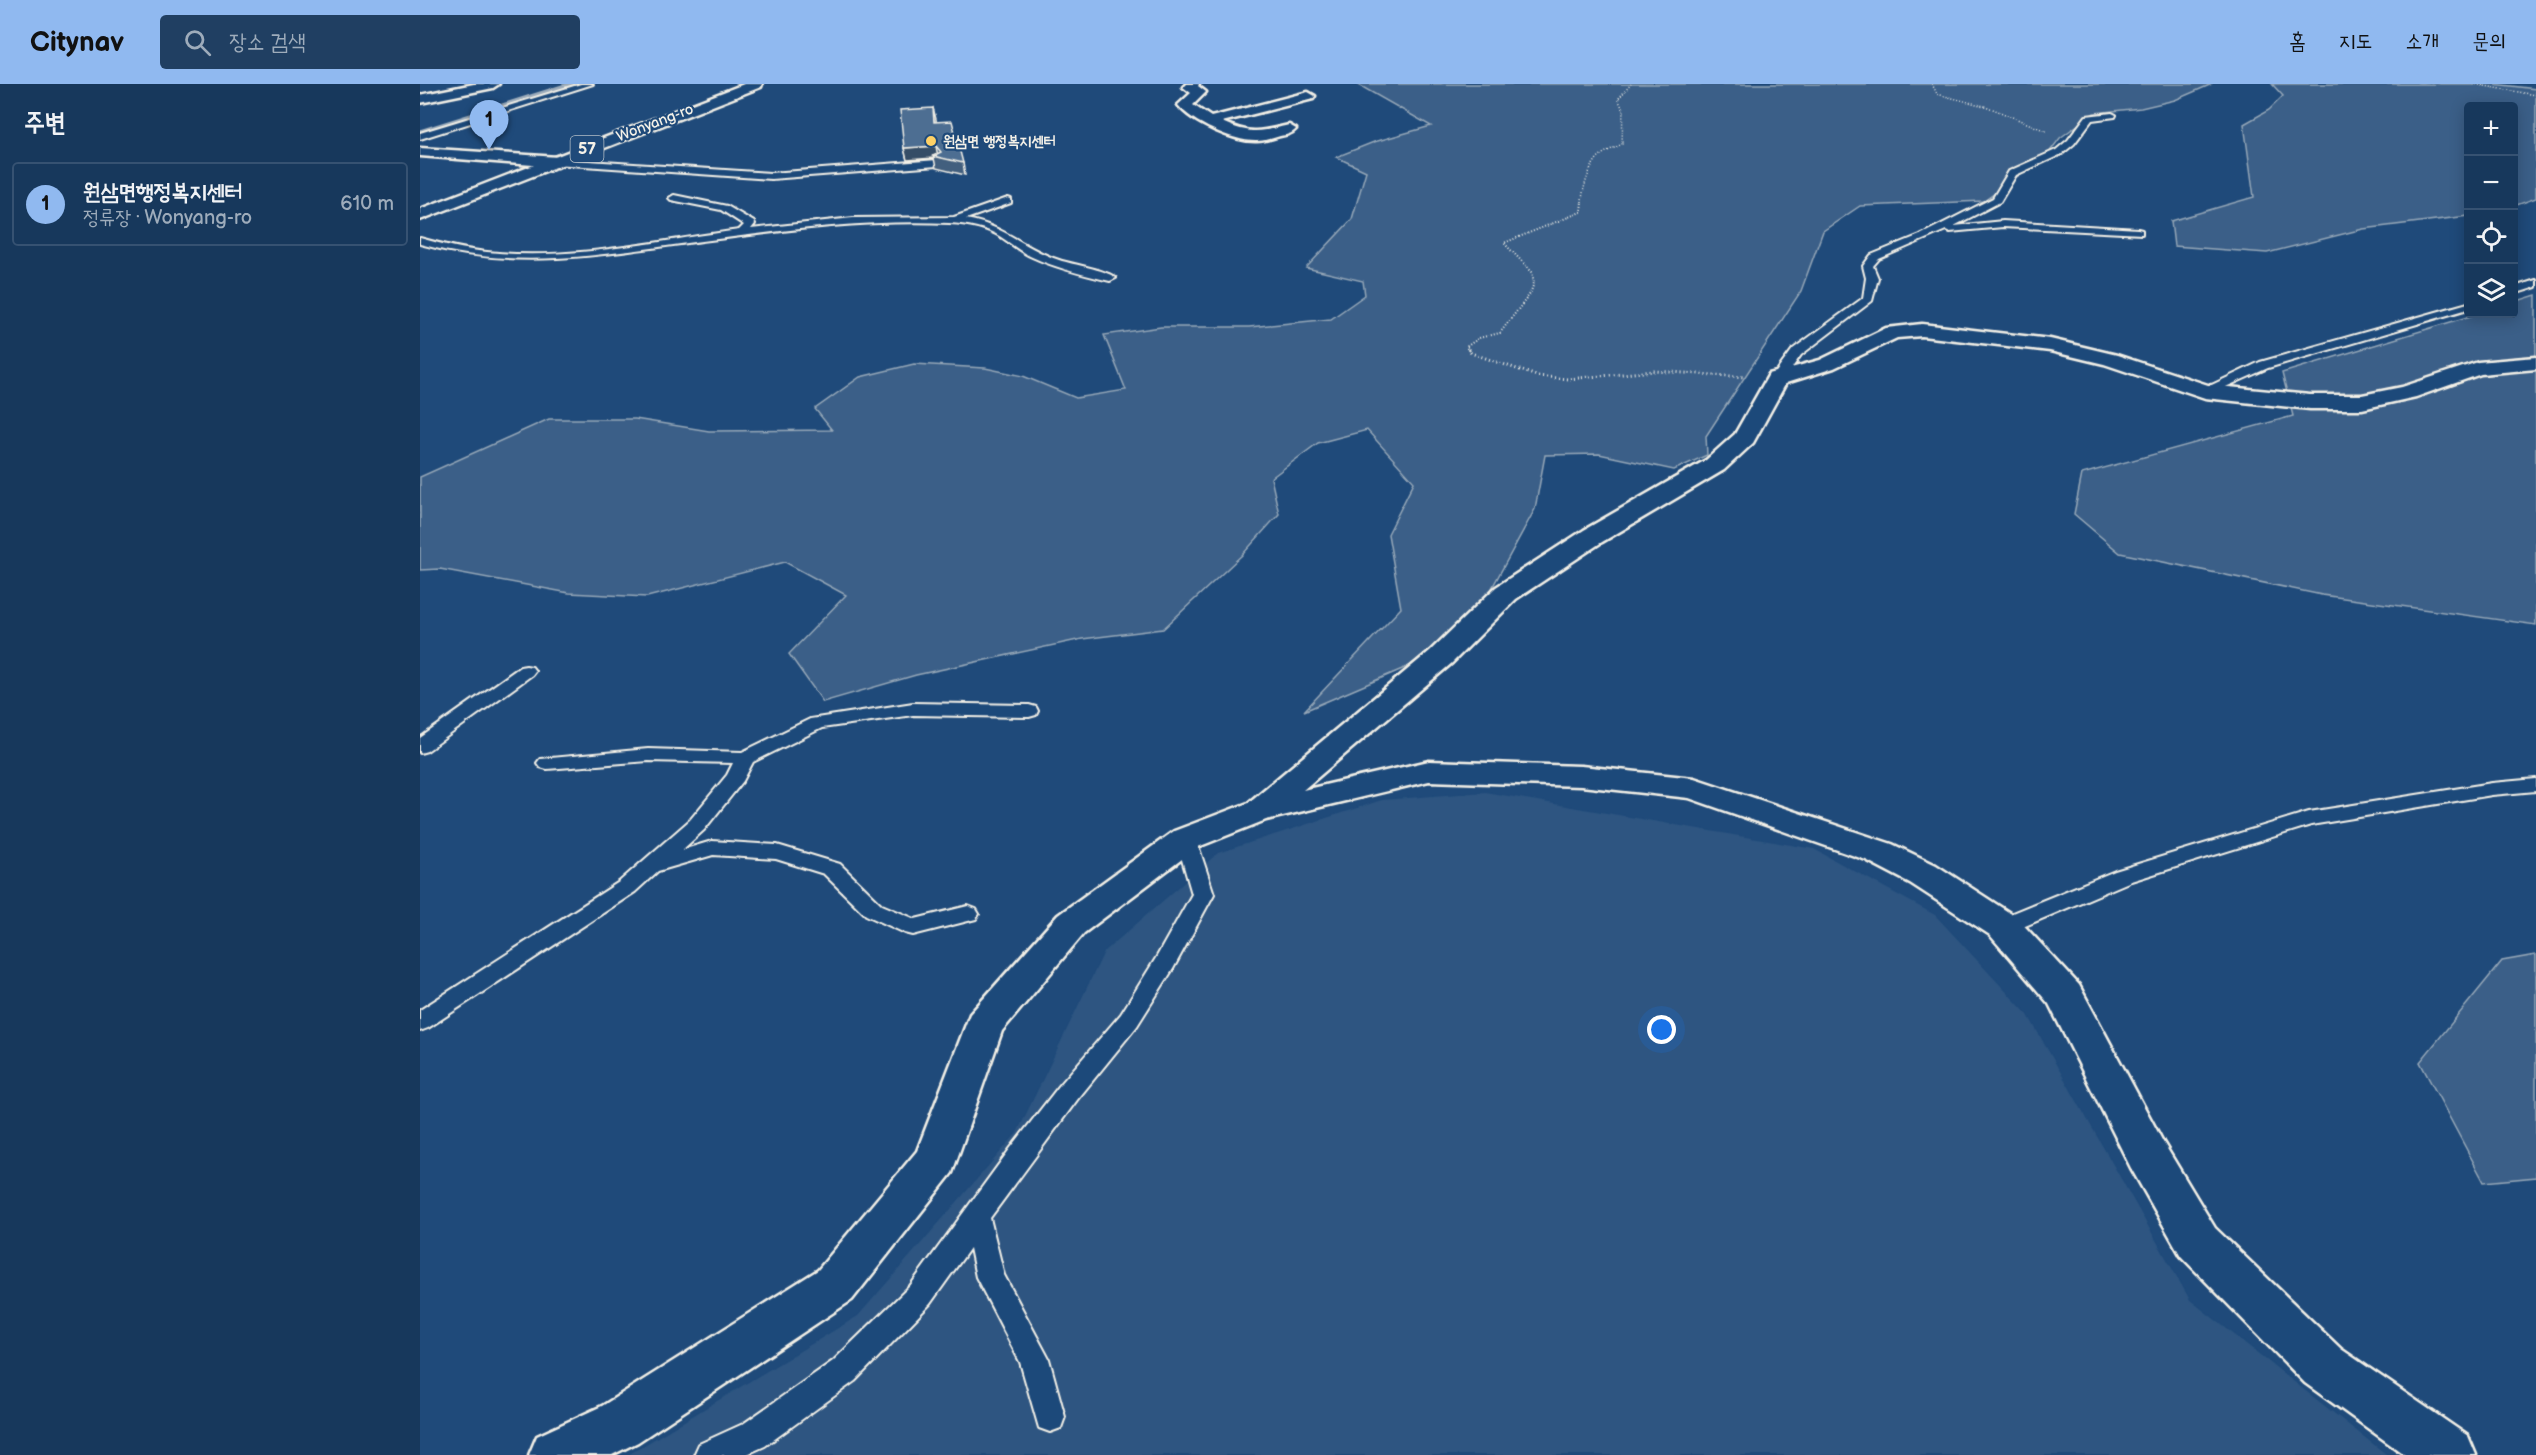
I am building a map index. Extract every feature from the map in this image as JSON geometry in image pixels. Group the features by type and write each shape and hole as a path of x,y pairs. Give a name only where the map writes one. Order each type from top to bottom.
{"street":[{"path":"420,99 493,84"},
{"name":"Wonyang-ro","path":"420,215 756,84"},
{"path":"1193,84 1190,87 1199,92 1185,105 1190,111 1210,121 1244,135 1257,137 1288,129"},
{"path":"1210,121 1308,96"},
{"path":"420,152 558,162"},
{"path":"1256,812 1441,657 1506,593 1593,536 1715,465 1745,438 1776,381 1827,364 1893,332 1922,330 2050,345 2110,358 2205,391 2310,402 2362,402 2408,392 2478,368 2536,363"},
{"path":"556,1455 620,1424 835,1285 936,1160 984,1024 1071,924 1186,839 1256,812 1429,771 1581,776 1694,788 1879,852 1923,874 2003,926 2065,994 2147,1155 2198,1242 2323,1366 2449,1455"}],"lane":[{"path":"420,136 589,84"},
{"path":"1776,381 1797,352 1868,299 1872,278 1868,266 1875,257 1997,201 2012,173 2056,153 2071,142 2089,118 2112,115"},
{"path":"558,162 771,176 937,163"},
{"path":"674,198 724,208 750,224 741,234"},
{"path":"950,220 1008,201"},
{"path":"420,241 465,254 529,257 642,248 833,224 903,219 950,220 978,223 1005,235 1037,255 1110,278"},
{"path":"1932,232 2003,224 2138,232"},
{"path":"2518,290 2536,283"},
{"path":"2205,391 2264,365 2464,307"},
{"path":"420,747 526,671"},
{"path":"547,763 648,755 745,758 817,723 913,709 1029,711"},
{"path":"420,1022 627,887 697,825 736,777 745,758"},
{"path":"2003,926 2123,876 2309,819 2492,789 2536,785"},
{"path":"710,1455 754,1435 844,1371 920,1295 976,1215 1068,1093 1129,1020 1165,963 1203,894 1186,839"},
{"path":"649,867 712,848 777,852 832,869 874,910 913,927 968,914"},
{"path":"976,1215 990,1277 1034,1359 1050,1417"}],"path":[{"path":"1631,84 1617,99 1623,110 1622,144 1599,157 1595,162 1582,194 1581,212 1570,218 1519,234 1504,243 1532,272 1534,283 1530,294 1500,333 1479,338 1466,347 1471,353 1537,376 1568,379 1654,370 1776,381"},
{"path":"1932,84 1937,94 1988,106 2045,131 2052,138 2047,149 2056,153"},
{"path":"2473,84 2536,95"}],"shaded area":[{"path":"1357,84 2212,84 2175,100 2141,108 2094,113 2060,138 2048,154 1984,201 1860,206 1823,231 1801,291 1706,436 1707,455 1674,470 1599,454 1545,455 1535,509 1481,608 1414,664 1304,711 1401,608 1388,534 1414,482 1367,430 1318,443 1271,478 1279,514 1242,555 1163,629 1082,639 916,675 823,702 789,654 846,595 785,562 647,597 569,593 440,569 420,570 420,477 549,419 635,419 709,431 832,430 815,409 860,377 914,364 985,368 1023,376 1076,398 1126,390 1104,335 1161,327 1249,327 1331,319 1365,295 1363,281 1306,268 1352,219 1366,171 1336,157 1374,142 1431,126"},
{"path":"2272,84 2494,84 2536,89 2536,198 2518,205 2518,102 2464,102 2464,216 2363,229 2267,253 2174,246 2171,221 2254,197 2244,124 2269,110 2283,96"},
{"path":"2536,295 2536,625 2322,595 2120,553 2074,514 2082,474 2293,416 2282,373 2464,318 2518,318 2518,301"},
{"path":"1485,792 1814,849 1935,915 2028,1015 2190,1300 2387,1455 628,1455 858,1316 1017,1133 1104,952 1218,853 1382,800"},
{"path":"2536,955 2536,1177 2484,1182 2420,1062 2502,961"}],"building":[{"name":"원삼면 행정복지센터","path":"933,108 934,122 952,121 963,163 933,156 941,152 936,146 904,148 900,110"}],"waterway":[{"path":"420,132 572,84"}],"place":[{"name":"원삼면 행정복지센터","path":"931,141"},
{"name":"원삼면행정복지센터","path":"489,150"}]}
